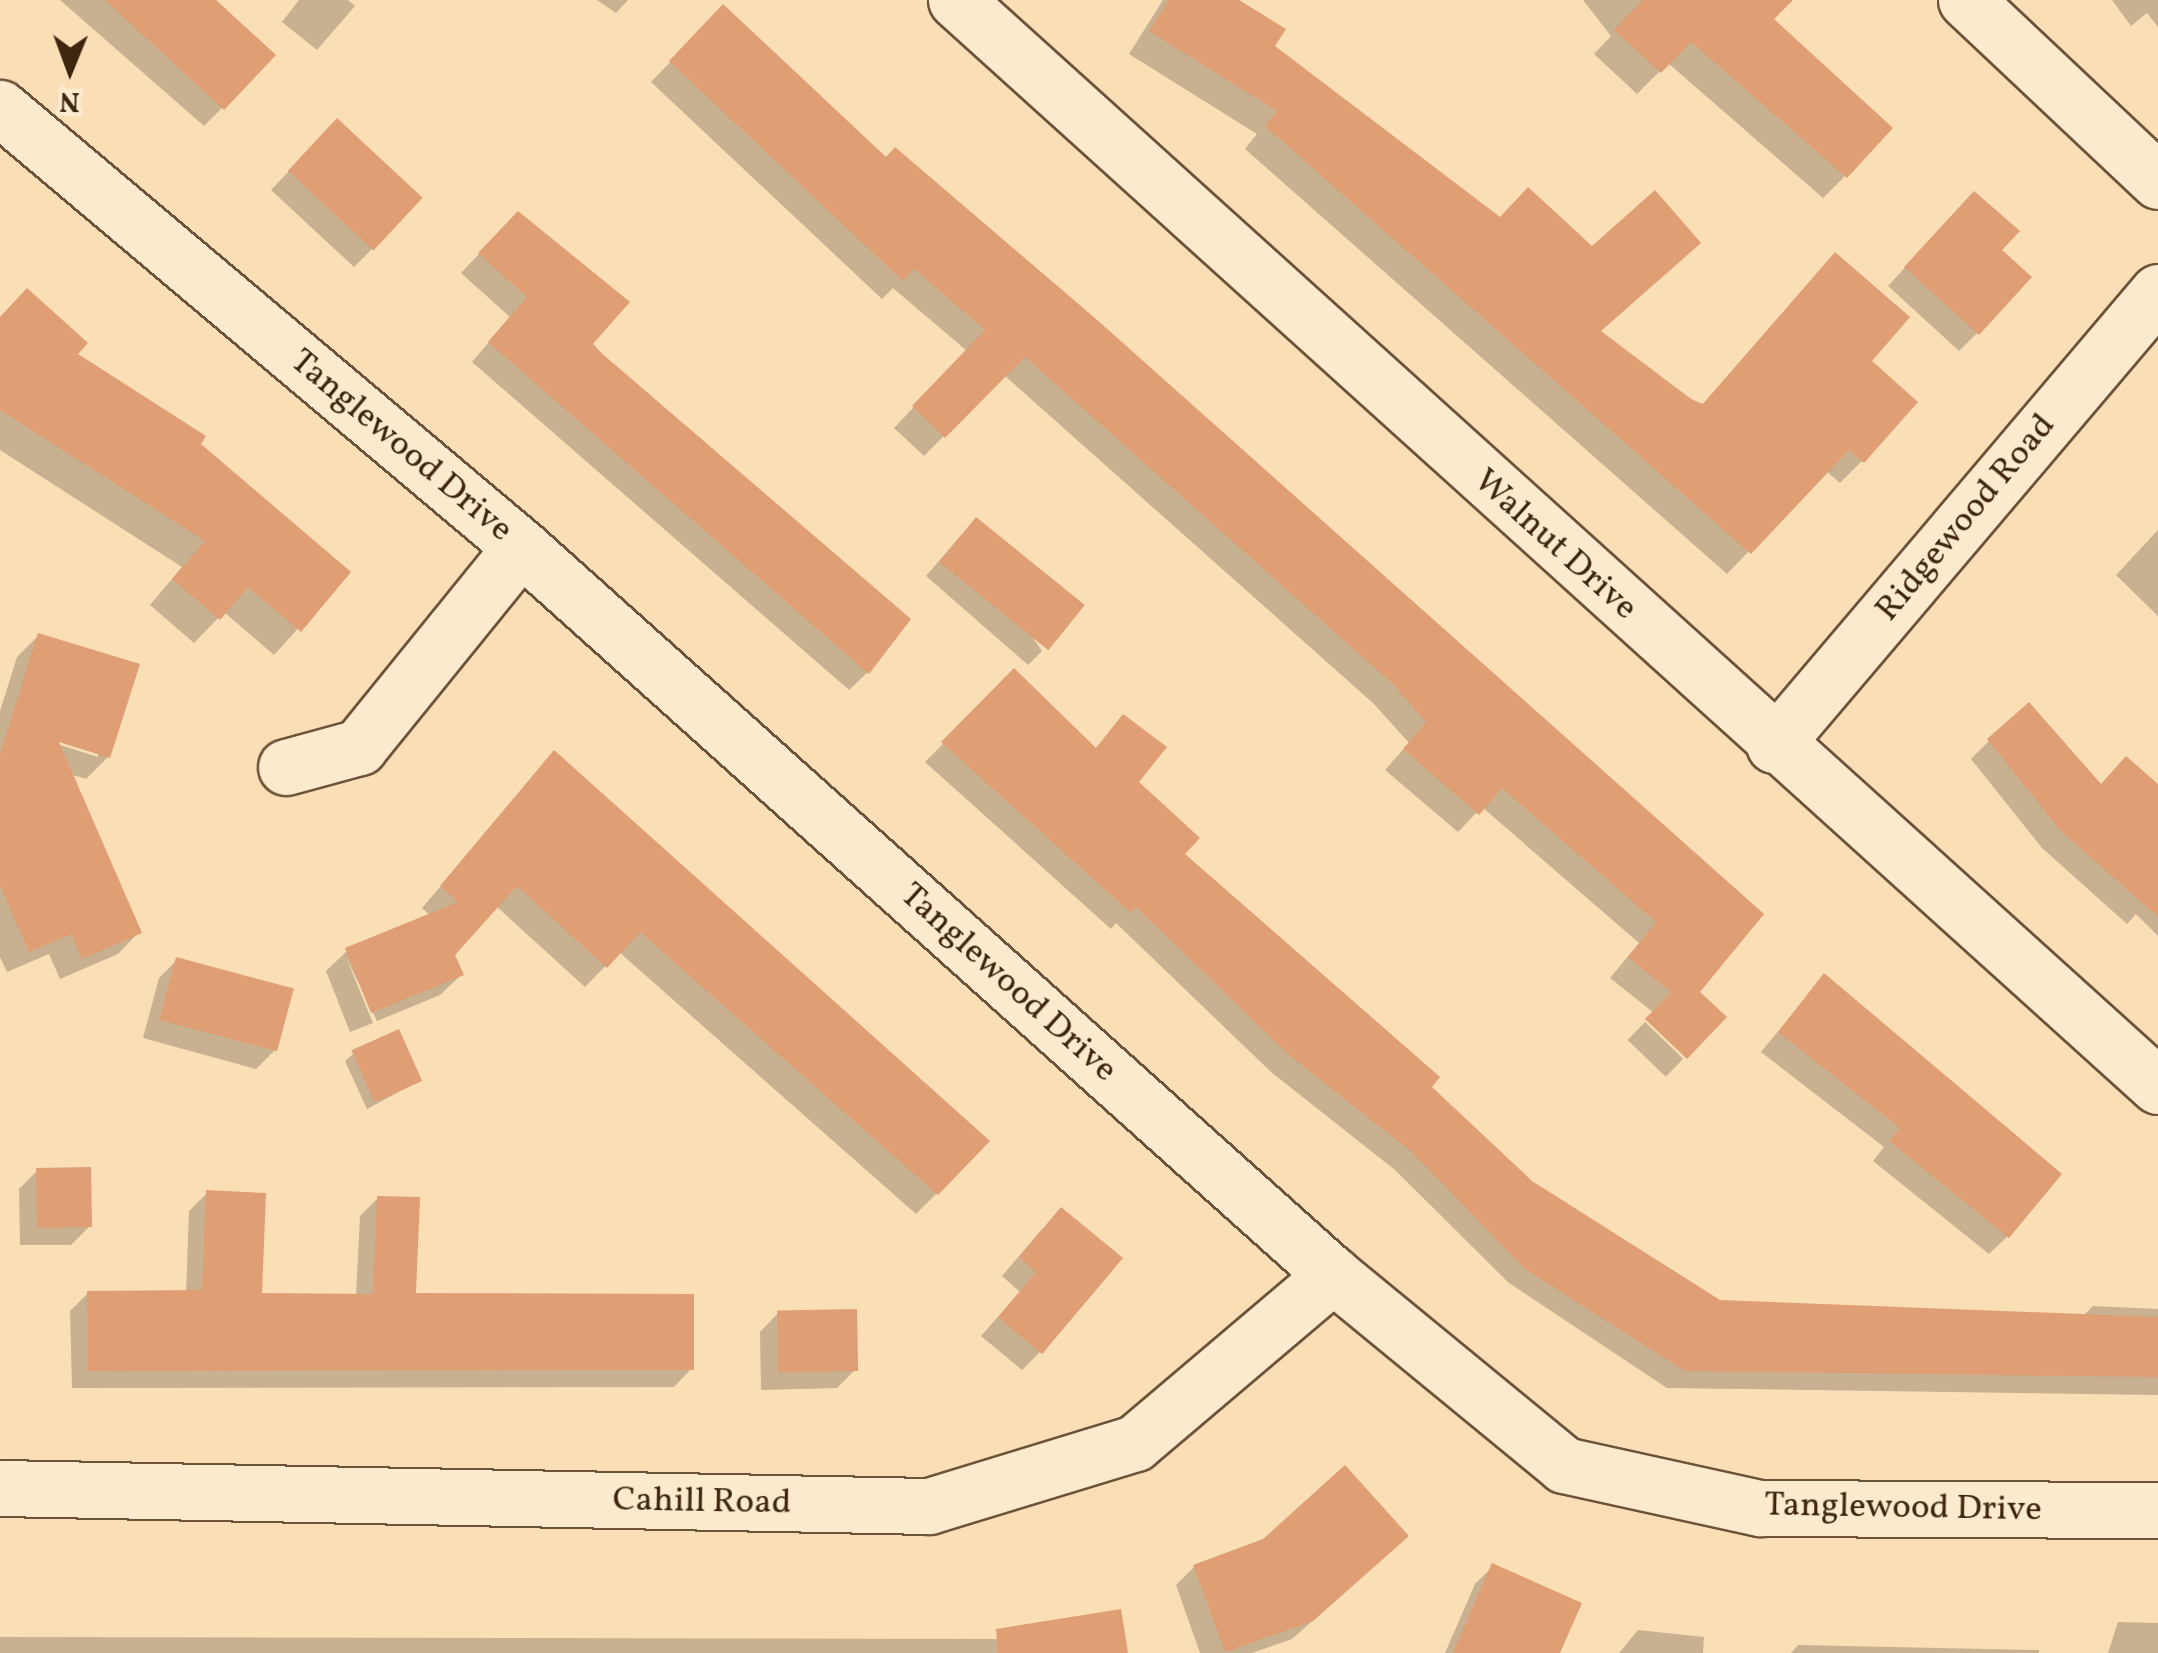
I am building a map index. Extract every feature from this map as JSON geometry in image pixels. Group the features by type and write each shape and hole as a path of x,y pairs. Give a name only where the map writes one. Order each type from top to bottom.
{"street":[{"name":"Walnut Drive","path":"956,0 1774,744 2158,1086"},
{"path":"1966,0 2158,181"},
{"name":"Tanglewood Drive","path":"0,108 521,547 1333,1276 1564,1465 1760,1508 2158,1510"},
{"name":"Ridgewood Road","path":"1774,744 2158,292"},
{"path":"286,767 360,747 521,547"},
{"name":"Cahill Road","path":"0,1488 929,1506 1134,1443 1333,1276"}],"building":[{"path":"105,0 216,0 276,55 224,110"},
{"path":"1169,0 1239,0 1286,29 1275,46 1500,217 1528,187 1592,246 1655,190 1701,243 1601,331 1691,399 1703,404 1835,252 1910,317 1872,361 1918,402 1864,463 1849,450 1751,554 1265,126 1277,111 1149,31"},
{"path":"1643,0 1793,0 1774,19 1893,128 1847,178 1691,42 1661,73 1614,30"},
{"path":"723,4 886,157 895,147 1096,319 1764,914 1700,992 1727,1017 1687,1059 1645,1019 1671,992 1628,957 1656,922 1502,788 1479,815 1403,749 1426,722 1393,684 1025,357 945,438 912,406 985,330 914,269 903,281 669,61"},
{"path":"337,118 423,198 373,250 288,171"},
{"path":"1974,191 2020,231 2002,250 2032,277 1979,335 1904,267"},
{"path":"518,211 630,302 592,345 911,619 869,674 488,342 527,297 478,253"},
{"path":"27,288 88,343 78,354 206,436 201,444 351,572 301,632 248,587 220,620 172,579 205,541 0,410 0,317"},
{"path":"976,517 1085,605 1048,650 939,562"},
{"path":"38,633 140,664 110,758 59,742 142,933 82,959 71,934 29,952 0,886 0,754"},
{"path":"1014,668 1096,748 1123,714 1167,747 1139,782 1200,838 1185,854 1440,1077 1432,1087 1532,1181 1720,1300 2158,1317 2158,1377 1685,1371 1525,1269 1413,1153 1289,1055 1136,907 1131,913 941,742"},
{"path":"2029,702 2101,784 2126,756 2158,784 2158,917 2060,830 1987,739"},
{"path":"554,750 990,1141 938,1195 640,932 607,968 517,886 455,955 464,975 371,1013 345,948 458,902 440,886"},
{"path":"176,957 294,989 277,1051 159,1020"},
{"path":"1824,973 2062,1174 2009,1238 1889,1141 1900,1128 1778,1032"},
{"path":"399,1029 422,1081 375,1102 351,1050"},
{"path":"91,1167 92,1227 37,1228 36,1168"},
{"path":"206,1190 266,1193 262,1293 373,1294 377,1196 420,1197 416,1293 694,1294 694,1370 88,1371 87,1291 202,1290"},
{"path":"1061,1207 1123,1258 1042,1354 998,1317 1036,1272 1019,1257"},
{"path":"857,1309 858,1371 778,1372 777,1310"},
{"path":"1345,1465 1409,1536 1313,1621 1225,1652 1193,1565 1263,1539"},
{"path":"1492,1563 1582,1603 1560,1653 1453,1653"},
{"path":"1121,1609 1128,1653 998,1653 996,1629"}]}
